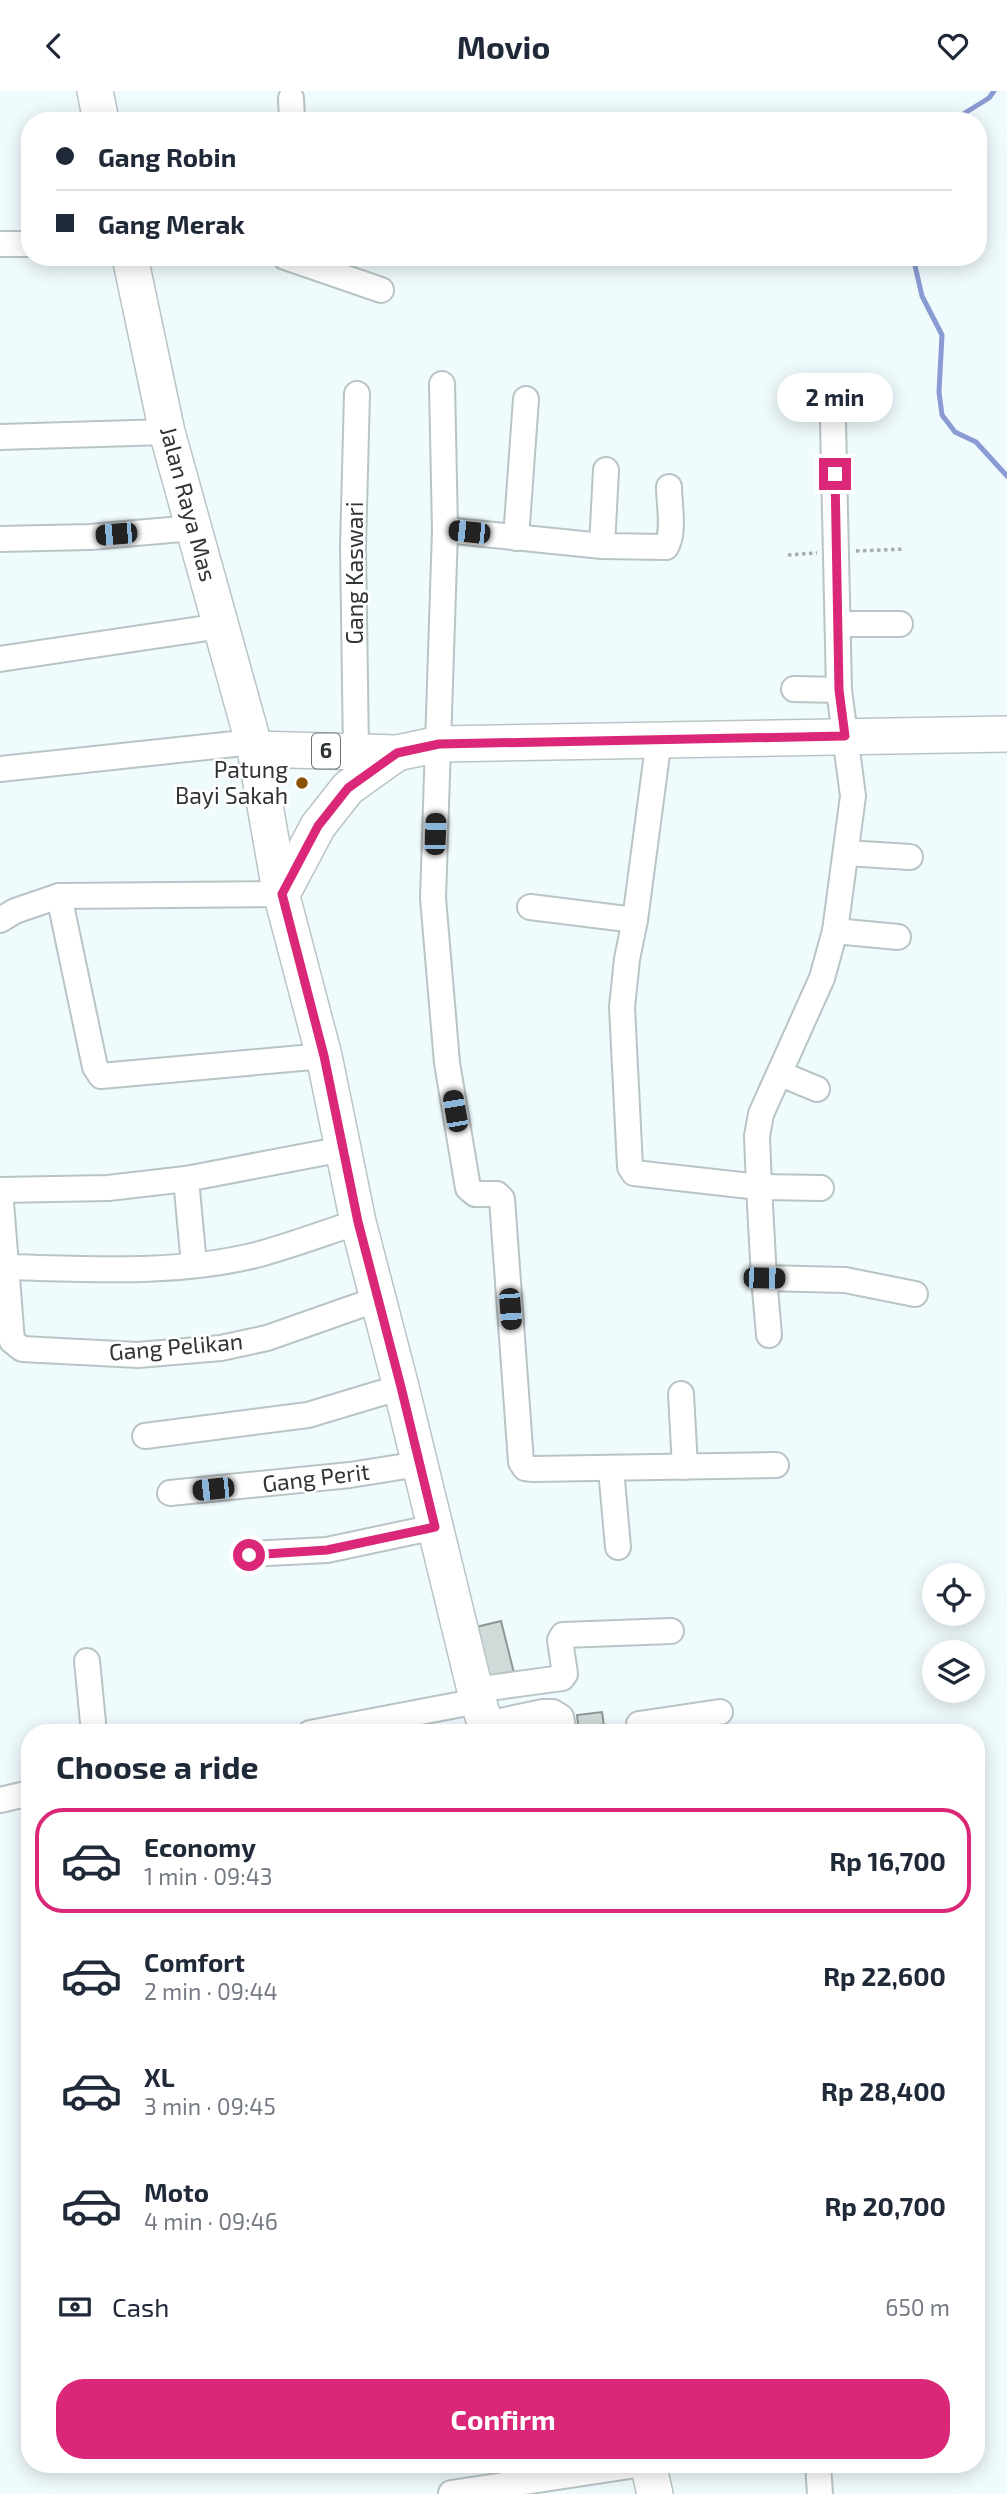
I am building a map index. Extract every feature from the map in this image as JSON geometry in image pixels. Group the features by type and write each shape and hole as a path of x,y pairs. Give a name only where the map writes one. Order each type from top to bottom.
{"highway":[{"path":"95,91 99,112"},
{"name":"Jalan Raya Mas","path":"132,266 167,432 254,745 282,894 324,1056 358,1222 482,1712"},
{"name":"6","path":"254,745 397,753 439,744 1007,734"},
{"name":"6","path":"282,894 318,826 348,788 397,753"},
{"path":"648,2473 655,2494"}],"street":[{"path":"0,244 21,244"},
{"path":"311,266 381,290"},
{"path":"442,384 445,530 433,898 447,1063 468,1188 475,1194 497,1194 502,1199 521,1462 525,1468 776,1465"},
{"name":"Gang Kaswari","path":"356,751 354,547 357,394"},
{"path":"516,538 526,399"},
{"path":"769,1335 757,1136 761,1114 822,978 835,930 853,796 839,690 833,422"},
{"path":"0,437 167,432"},
{"path":"602,546 606,470"},
{"path":"445,530 602,546 666,547 669,543 670,528 669,487"},
{"path":"0,539 90,537 193,528"},
{"path":"838,624 900,624"},
{"path":"0,659 221,626"},
{"path":"794,689 839,690"},
{"path":"659,739 635,920 626,959 622,1007 632,1170 634,1173 760,1187 821,1188"},
{"path":"0,769 254,745"},
{"path":"846,853 911,857"},
{"path":"0,919 59,896 282,894"},
{"path":"59,896 95,1067 101,1076 324,1056"},
{"path":"530,907 635,920"},
{"path":"835,930 898,937"},
{"path":"781,1074 817,1089"},
{"path":"343,1149 186,1179 108,1188 0,1190 6,1268 131,1269 194,1265 255,1255 358,1222"},
{"path":"186,1179 194,1265"},
{"name":"Gang Pelikan","path":"6,1268 12,1341 17,1347 30,1350 138,1355 221,1348 267,1338 378,1299"},
{"path":"764,1278 845,1280 915,1294"},
{"path":"145,1436 308,1415 401,1387"},
{"path":"681,1394 685,1467"},
{"name":"Gang Perit","path":"170,1493 350,1475 419,1464"},
{"path":"611,1469 618,1547"},
{"path":"249,1555 327,1550 435,1527"},
{"path":"482,1712 562,1678 565,1674 560,1640 563,1635 671,1631"},
{"path":"87,1661 93,1724"},
{"path":"384,1724 482,1712 553,1712 561,1717 562,1724"},
{"path":"690,1724 720,1712"},
{"path":"0,1800 21,1795"},
{"path":"451,2493 585,2473"},
{"path":"819,2473 820,2494"}],"building":[{"path":"501,1621 514,1673 485,1680 472,1628"},
{"path":"602,1712 604,1724 578,1724 577,1715"},
{"path":"422,1718 423,1724 396,1724"}],"waterway":[{"path":"966,112 989,98 994,91"},
{"path":"915,266 922,296 942,335 939,392 942,415 955,432 976,442 1007,476"}],"place":[{"name":"Patung Bayi Sakah","path":"302,783"}],"route":[{"path":"249,1555 327,1550 435,1527 358,1222 324,1056 282,894 318,826 348,788 397,753 439,744 845,736 839,690 835,474"}]}
